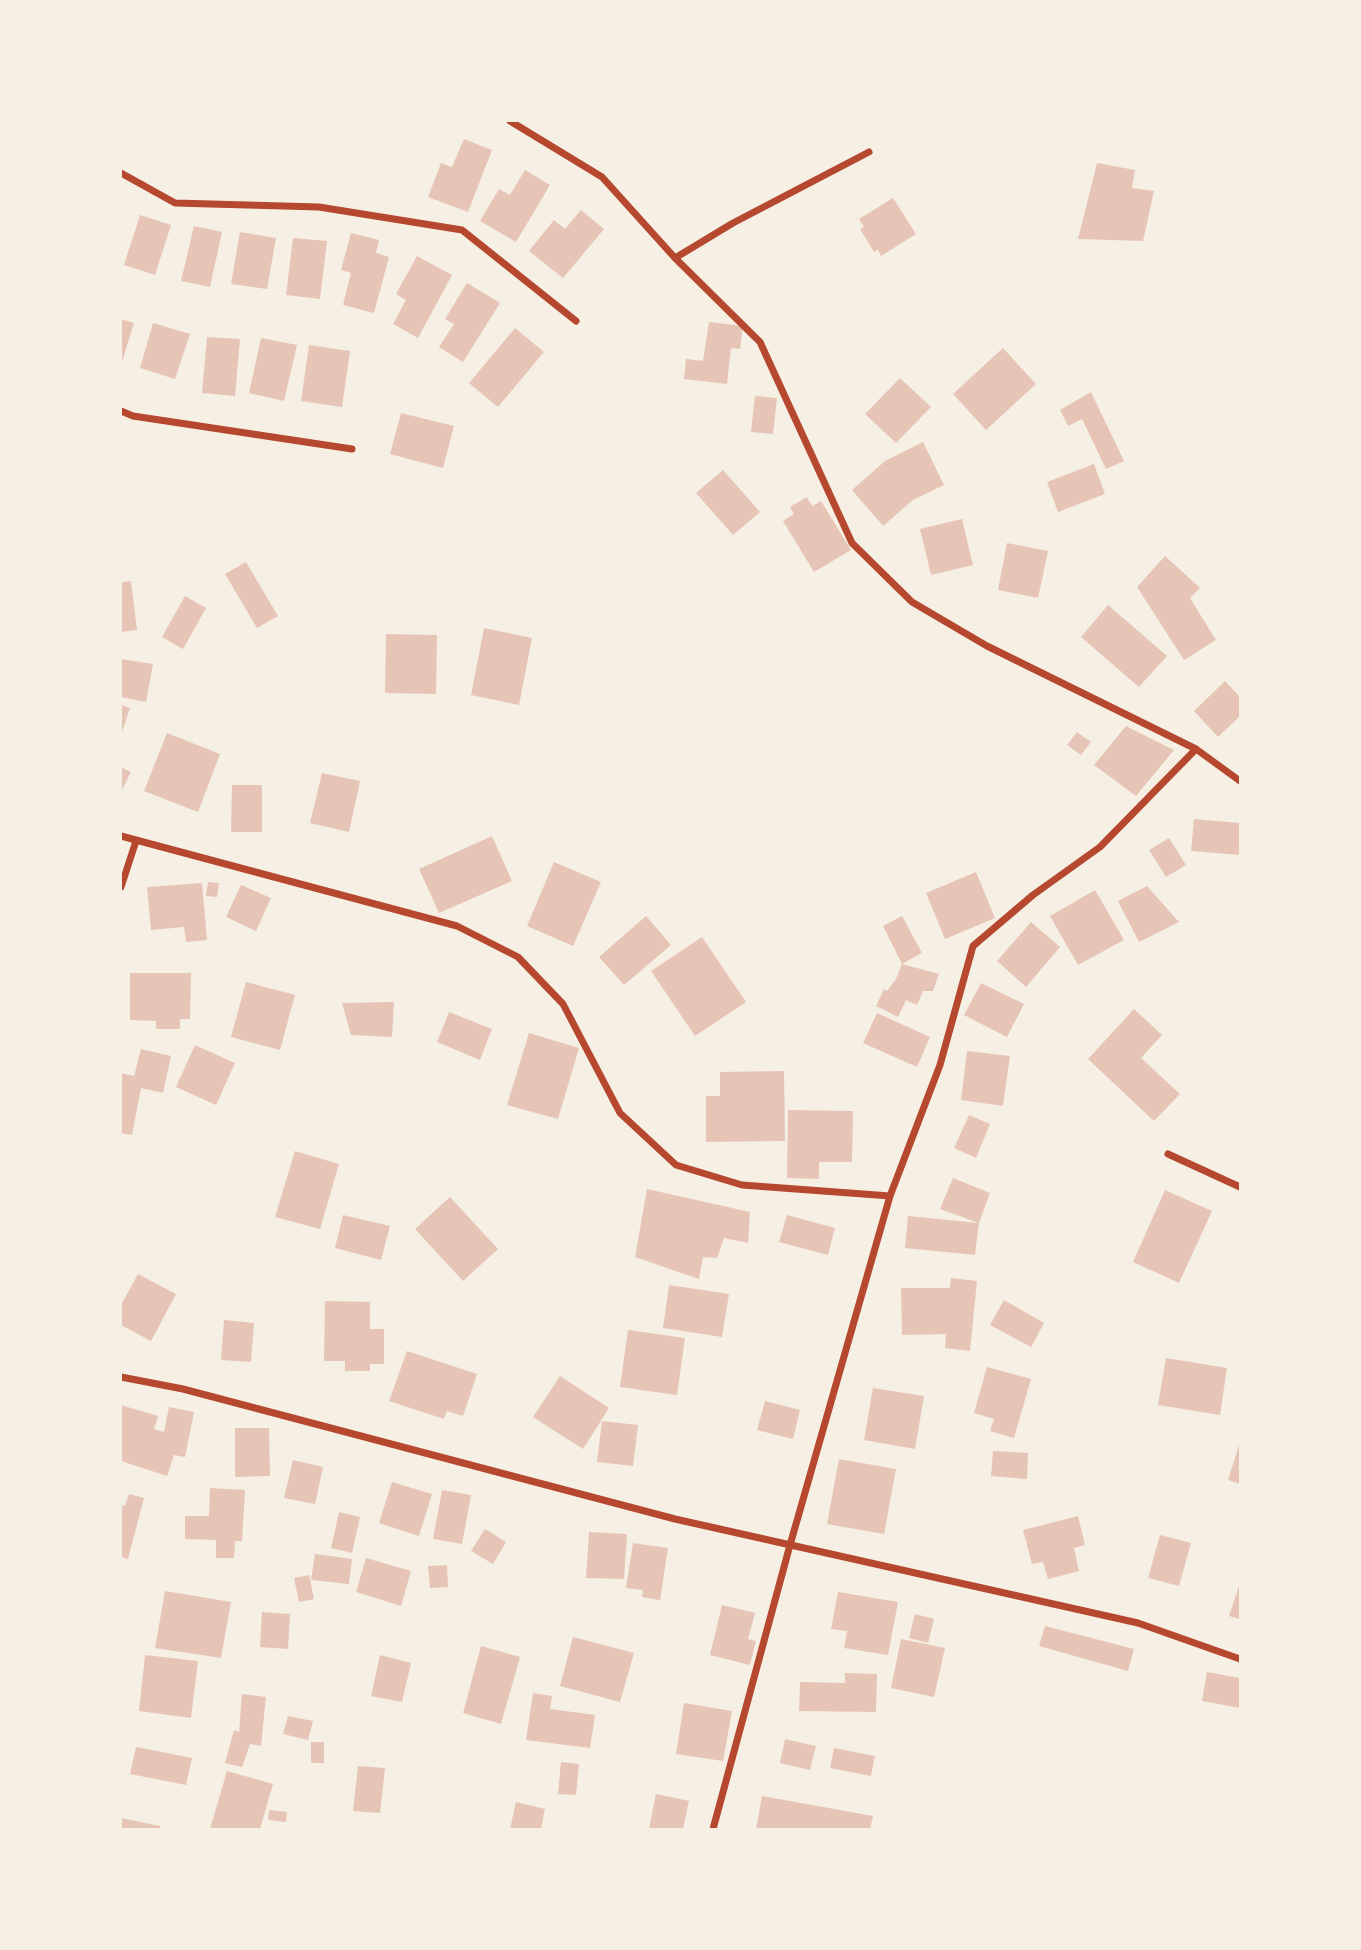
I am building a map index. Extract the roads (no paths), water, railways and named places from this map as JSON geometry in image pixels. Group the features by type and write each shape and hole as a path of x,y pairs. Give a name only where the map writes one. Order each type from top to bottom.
{"street":[{"path":"510,121 602,177 675,258 760,342 852,543 912,602 987,646 1196,749 1240,781"},
{"path":"675,258 733,223 869,152"},
{"path":"121,173 175,203 318,207 462,230 576,321"},
{"path":"121,411 133,416 352,449"},
{"path":"713,1829 790,1545 890,1196 940,1065 973,946 1033,895 1100,847 1196,749"},
{"path":"121,836 457,926 518,957 563,1004 620,1113 676,1164 742,1185 890,1196"},
{"path":"121,887 136,841"},
{"path":"1168,1154 1240,1187"},
{"path":"121,1377 183,1389 675,1519 1138,1623 1240,1659"}]}
